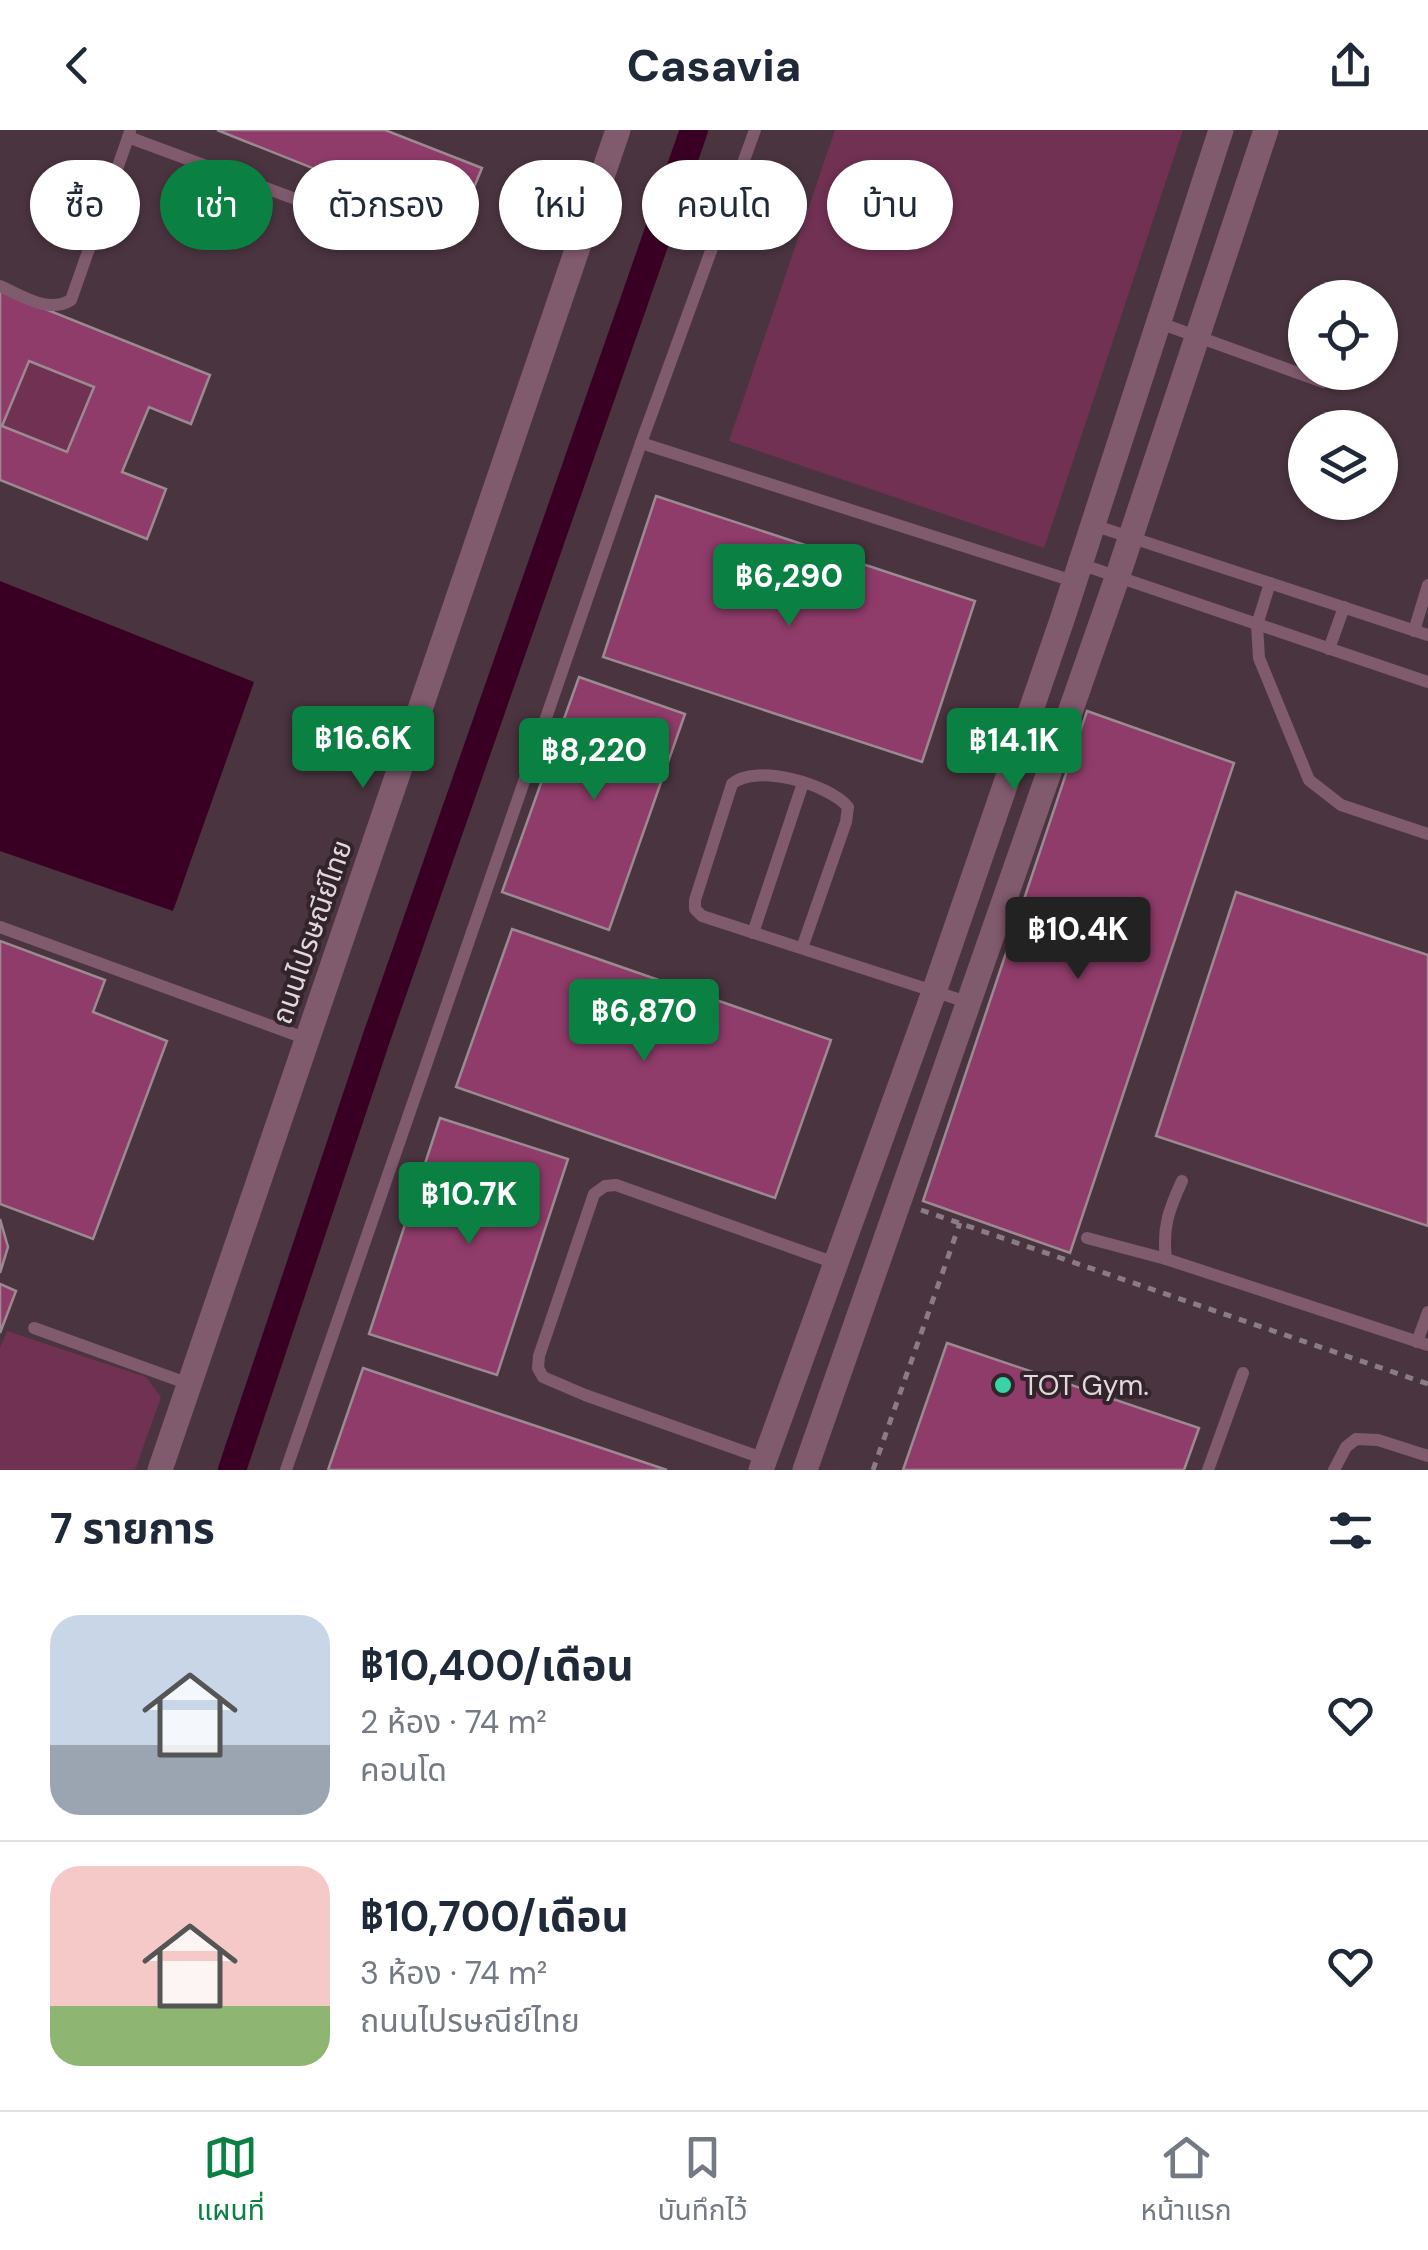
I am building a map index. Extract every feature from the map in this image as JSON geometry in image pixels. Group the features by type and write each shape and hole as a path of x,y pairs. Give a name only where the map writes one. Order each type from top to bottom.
{"street":[{"name":"ถนนไปรษณีย์ไทย","path":"160,1470 618,130"},
{"path":"763,1464 934,992 1062,620 1222,130"},
{"path":"806,1470 1118,578 1266,130"}],"lane":[{"path":"286,1470 642,443 755,130"},
{"path":"0,286 45,306 60,307 71,300 129,134 293,197"},
{"path":"1158,322 1288,369"},
{"path":"642,443 1076,572 1118,578 1428,682"},
{"path":"1093,525 1421,633 1428,584"},
{"path":"1270,583 1257,624 1259,658 1309,780 1342,805 1428,834"},
{"path":"1329,649 1344,608"},
{"path":"802,948 848,807 840,798 803,783 752,774 741,776 732,784 695,900 695,909 702,916 971,1004"},
{"path":"753,932 803,783"},
{"path":"0,926 308,1039"},
{"path":"1166,1258 1166,1216 1182,1181"},
{"path":"763,1464 543,1377 538,1368 539,1356 594,1194 604,1186 616,1185 836,1263"},
{"path":"1086,1238 1166,1258 1423,1344 1428,1312"},
{"path":"34,1328 190,1384"},
{"path":"1208,1470 1243,1373"},
{"path":"1334,1470 1346,1447 1356,1439 1378,1440 1428,1456"}],"path":[{"path":"921,1210 1428,1384"},
{"path":"872,1470 960,1223"}],"shaded area":[{"path":"0,130 1428,130 1428,1470 0,1470"},
{"path":"835,130 1183,130 1044,548 729,441 794,250 807,250 807,212"},
{"path":"29,361 94,387 67,452 2,426"},
{"path":"0,581 254,682 173,911 0,851"},
{"path":"7,1331 146,1377 161,1397 135,1470 0,1470 0,1348"}],"building":[{"path":"217,130 385,130 462,160 293,160"},
{"path":"0,291 210,375 191,424 149,407 122,472 166,489 147,539 0,480","holes":["29,361 94,387 67,452 2,426"]},
{"path":"656,496 975,601 922,762 603,657"},
{"path":"579,677 685,714 609,930 502,892"},
{"path":"1087,711 1234,763 1070,1253 923,1201"},
{"path":"1236,892 1428,955 1428,1226 1156,1136"},
{"path":"512,929 831,1040 775,1198 456,1087"},
{"path":"0,941 105,980 93,1012 167,1041 93,1239 0,1204"},
{"path":"440,1118 568,1159 497,1375 369,1334"},
{"path":"0,1219 8,1247 0,1273"},
{"path":"0,1284 16,1291 0,1333"},
{"name":"TOT Gym.","path":"947,1343 1199,1428 1184,1470 903,1470"},
{"path":"363,1368 667,1470 328,1470"}],"waterway":[{"path":"232,1470 377,1036 694,130"}],"place":[{"name":"TOT Gym.","path":"1003,1385"}]}
